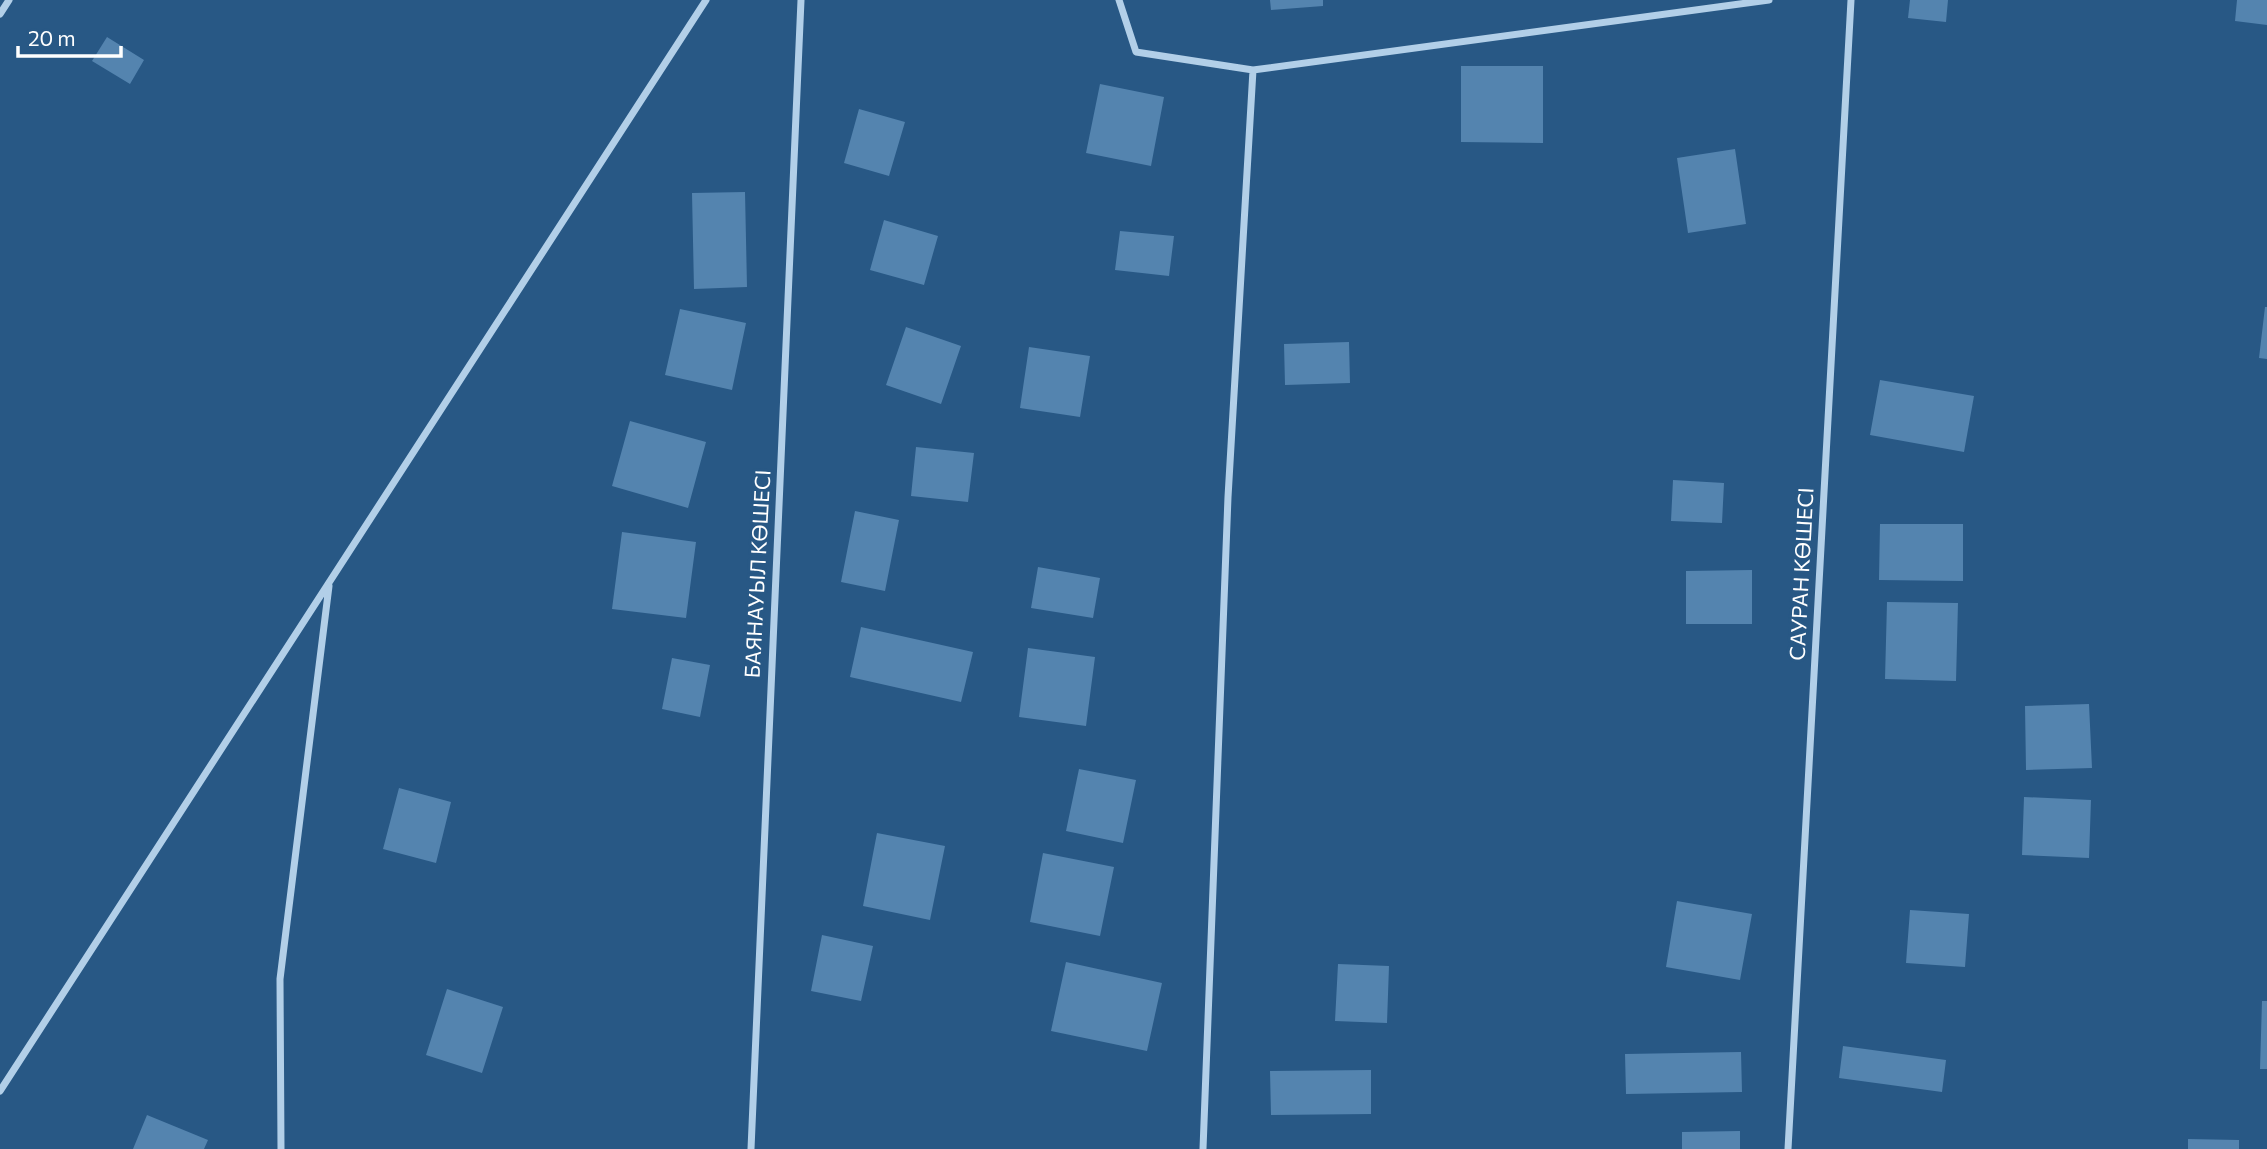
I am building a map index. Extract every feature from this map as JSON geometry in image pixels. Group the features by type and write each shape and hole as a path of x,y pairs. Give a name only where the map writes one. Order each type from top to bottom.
{"street":[{"path":"0,14 9,0"},
{"path":"0,1091 706,0"},
{"name":"БАЯНАУЫЛ КӨШЕСІ","path":"751,1149 801,0"},
{"path":"1119,0 1136,52 1253,70 1712,3 1769,0"},
{"name":"САУРАН КӨШЕСІ","path":"1788,1149 1852,0"},
{"path":"1203,1149 1227,510 1253,70"},
{"path":"281,1149 280,979 329,582"}],"building":[{"path":"1270,0 1323,0 1323,6 1271,10"},
{"path":"1910,0 1948,0 1946,22 1908,18"},
{"path":"2237,0 2267,0 2267,25 2235,21"},
{"path":"107,37 144,60 130,84 92,61"},
{"path":"1461,66 1543,66 1543,143 1461,142"},
{"path":"1100,84 1164,97 1151,166 1086,153"},
{"path":"859,109 905,122 889,176 844,163"},
{"path":"1735,149 1746,224 1688,233 1677,158"},
{"path":"745,192 747,287 694,289 692,193"},
{"path":"884,220 938,236 924,285 870,270"},
{"path":"1120,231 1174,236 1169,276 1115,270"},
{"path":"2267,307 2267,359 2259,358"},
{"path":"680,309 746,323 732,390 665,375"},
{"path":"906,327 961,346 941,404 886,385"},
{"path":"1349,342 1350,383 1285,385 1284,344"},
{"path":"1029,347 1090,356 1080,417 1020,408"},
{"path":"1880,380 1974,396 1964,452 1870,435"},
{"path":"630,421 706,442 688,508 612,486"},
{"path":"916,447 974,453 968,502 911,496"},
{"path":"1673,480 1724,483 1722,523 1671,521"},
{"path":"855,511 899,520 885,591 841,582"},
{"path":"1880,524 1963,524 1963,581 1879,580"},
{"path":"622,532 696,542 686,618 612,609"},
{"path":"1038,567 1100,578 1093,618 1031,608"},
{"path":"1752,570 1752,624 1686,624 1686,571"},
{"path":"1887,602 1958,603 1956,681 1885,679"},
{"path":"861,627 973,652 961,702 850,677"},
{"path":"1028,648 1095,657 1086,726 1019,717"},
{"path":"672,658 710,665 700,717 662,709"},
{"path":"2089,704 2092,768 2026,770 2025,706"},
{"path":"1079,769 1136,780 1123,843 1066,831"},
{"path":"399,788 451,802 436,863 383,849"},
{"path":"2024,797 2091,800 2089,858 2022,855"},
{"path":"877,833 945,846 930,920 863,906"},
{"path":"1043,853 1114,867 1100,936 1030,922"},
{"path":"1677,901 1752,914 1740,980 1666,967"},
{"path":"1910,910 1969,914 1965,967 1906,963"},
{"path":"822,935 873,946 861,1001 811,991"},
{"path":"1066,962 1162,983 1147,1051 1051,1031"},
{"path":"1338,964 1389,966 1387,1023 1335,1021"},
{"path":"447,989 503,1007 482,1073 426,1055"},
{"path":"2262,1001 2267,1001 2267,1069 2260,1069"},
{"path":"1843,1046 1946,1060 1942,1092 1839,1078"},
{"path":"1741,1052 1742,1092 1626,1094 1625,1054"},
{"path":"1371,1070 1371,1114 1271,1115 1270,1071"},
{"path":"147,1115 208,1140 204,1149 133,1149"},
{"path":"1740,1131 1740,1149 1682,1149 1682,1132"},
{"path":"2188,1139 2239,1140 2239,1149 2188,1149"}]}
